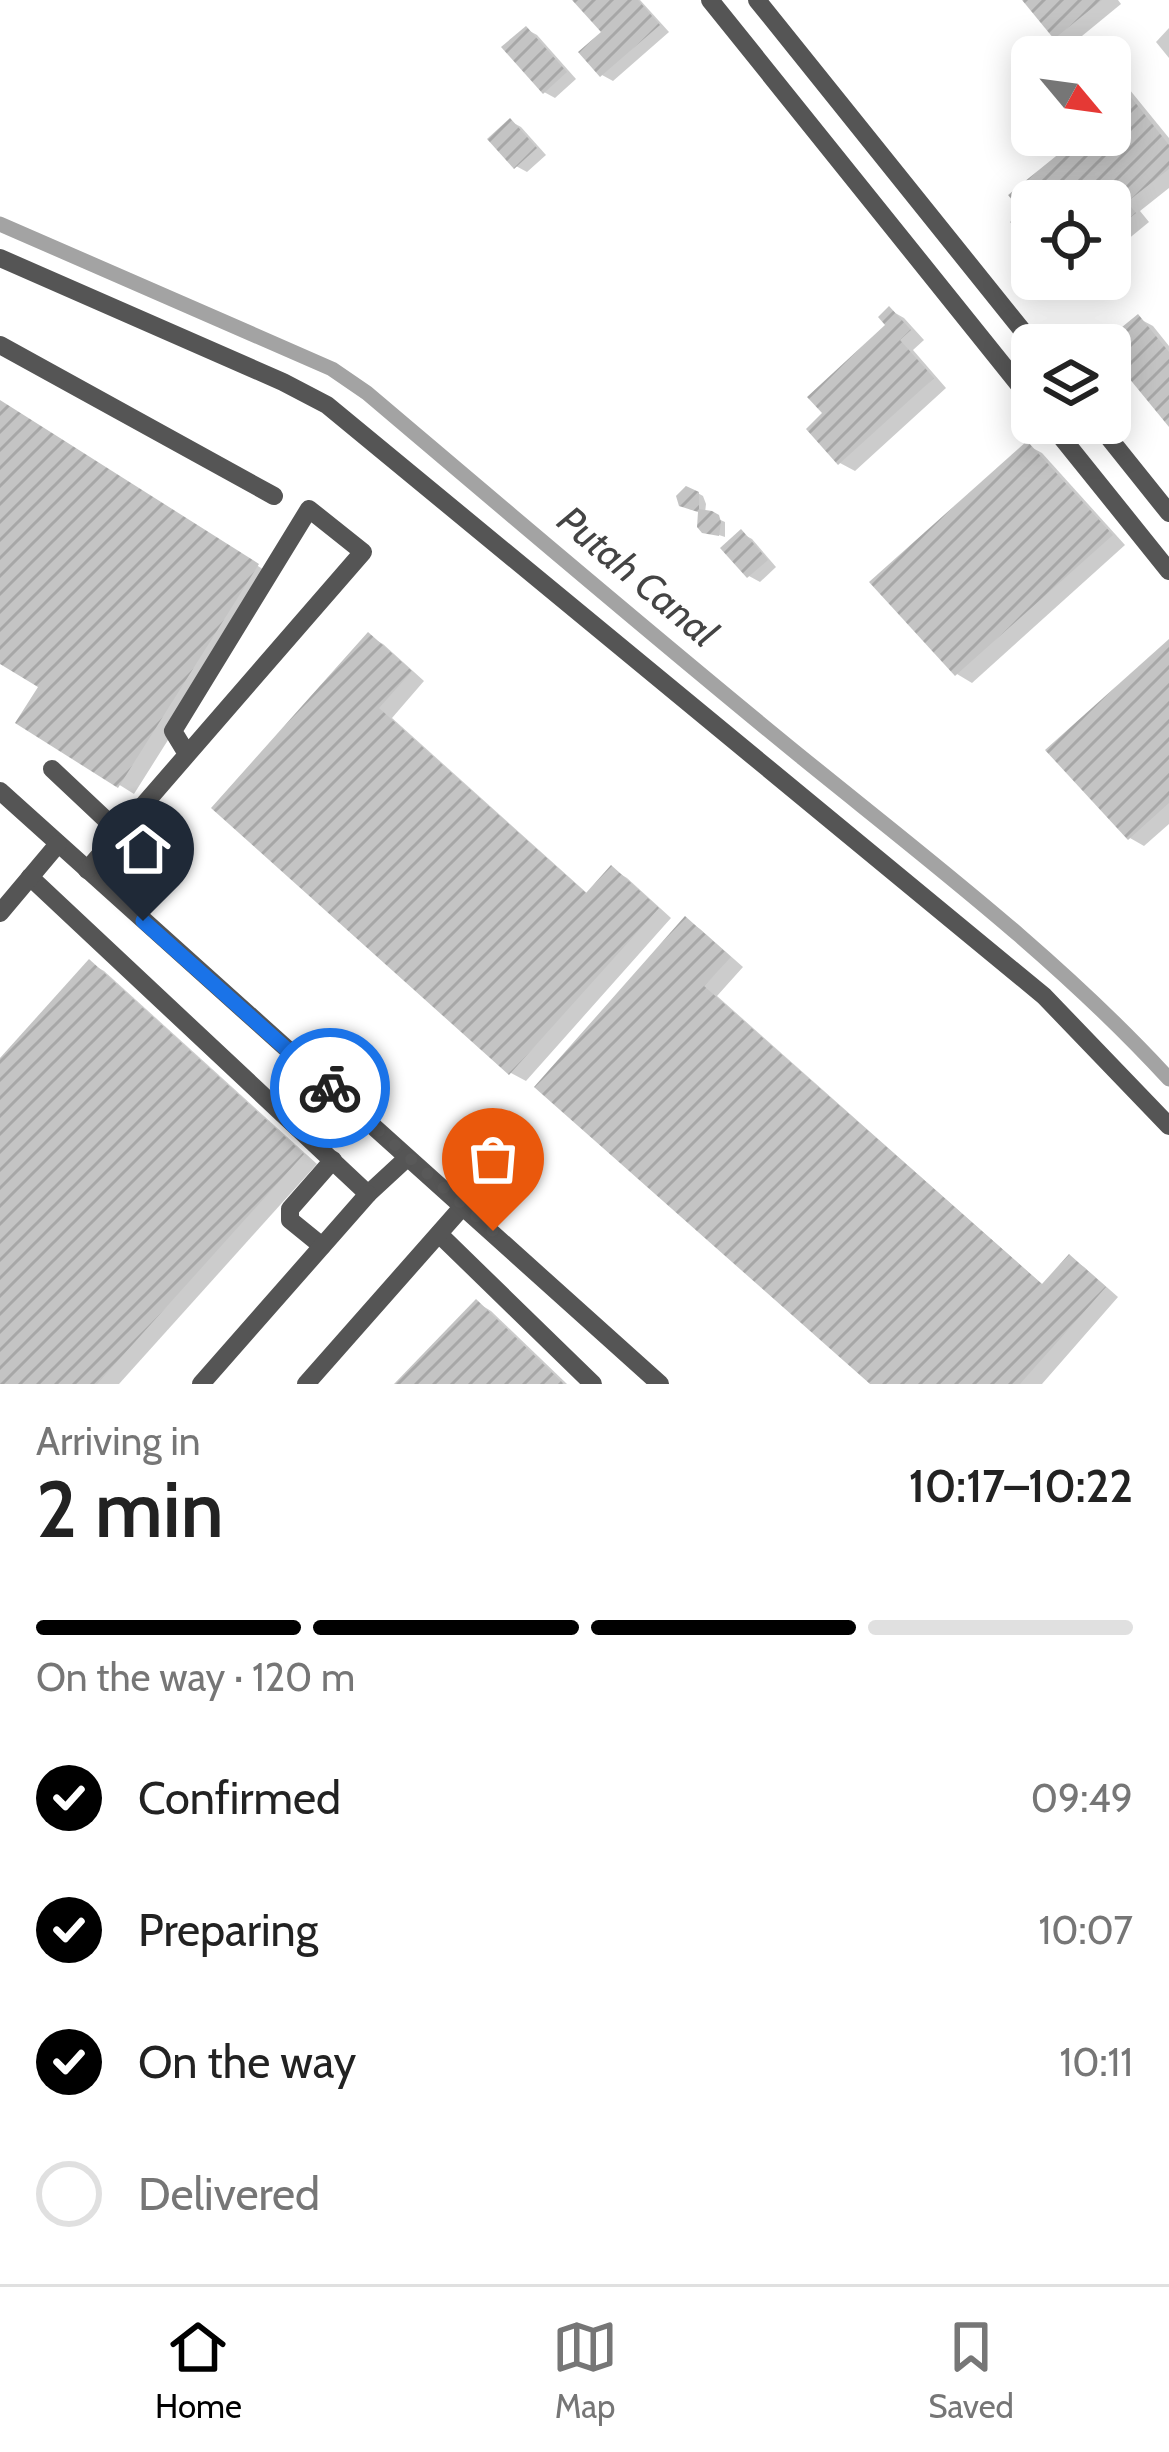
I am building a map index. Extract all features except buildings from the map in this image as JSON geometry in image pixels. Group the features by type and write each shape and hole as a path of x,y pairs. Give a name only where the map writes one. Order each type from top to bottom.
{"street":[{"path":"710,0 1011,375"},
{"path":"757,0 1017,324"},
{"path":"0,258 283,382 327,406 1044,995 1169,1126"},
{"path":"0,345 274,496"},
{"path":"1067,444 1169,571"},
{"path":"1114,444 1169,514"},
{"path":"87,870 188,754 363,552 309,509 172,731 188,754"},
{"path":"52,769 119,833"},
{"path":"4,801 58,844 660,1384"},
{"path":"0,913 58,844"},
{"path":"30,877 368,1193"},
{"path":"201,1384 368,1193 407,1158"},
{"path":"322,1246 289,1215 333,1160"},
{"path":"306,1384 464,1205"},
{"path":"439,1234 593,1384"}],"waterway":[{"name":"Putah Canal","path":"0,224 332,369 367,393 990,911 1082,992 1169,1079"}],"way so far":[{"path":"330,1088 493,1231"}],"route":[{"path":"143,921 330,1088"}]}
